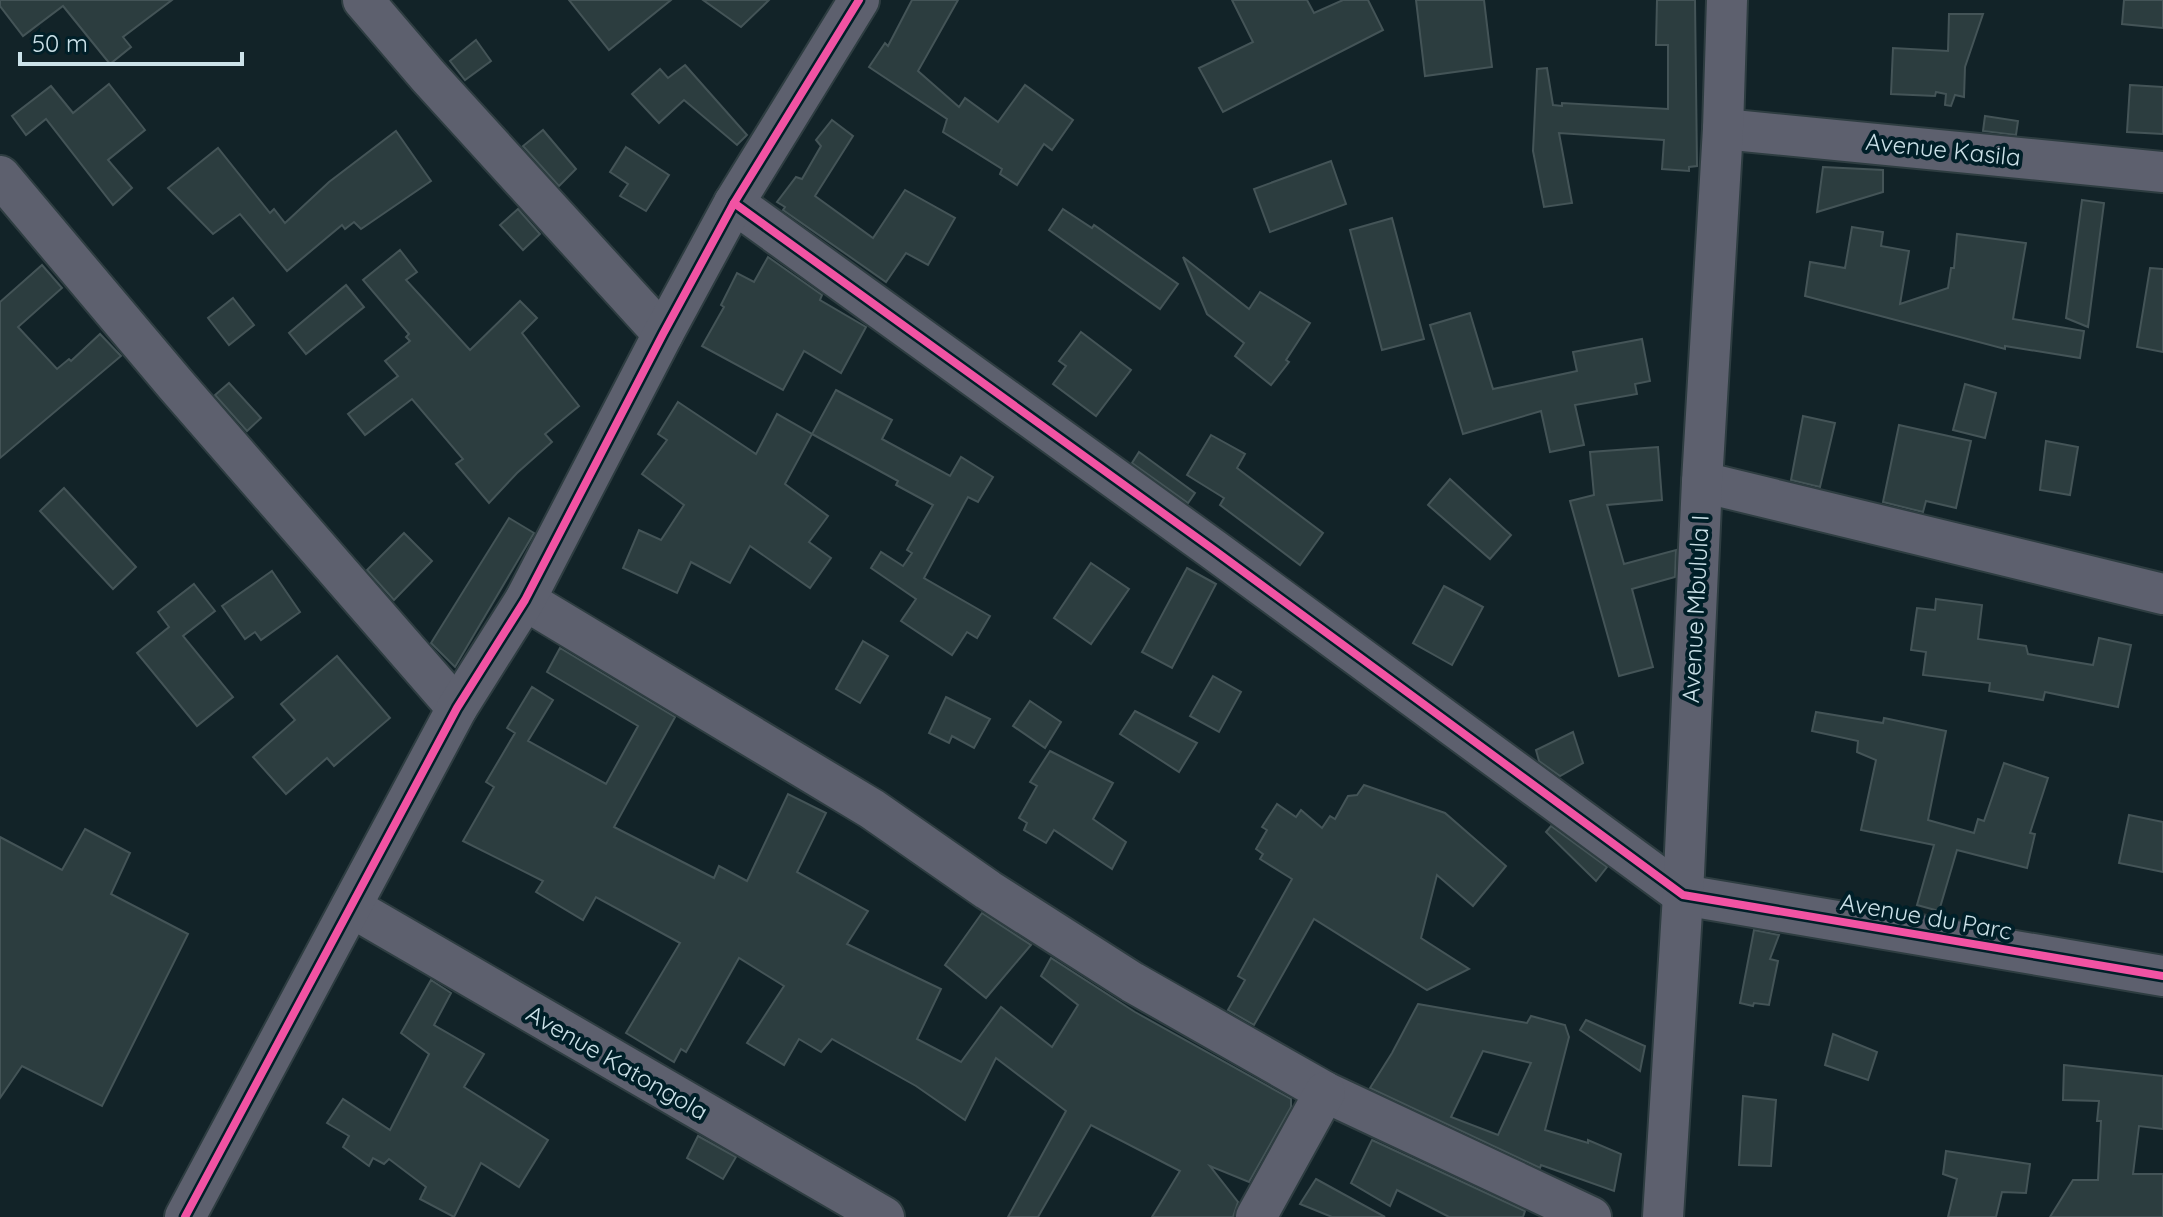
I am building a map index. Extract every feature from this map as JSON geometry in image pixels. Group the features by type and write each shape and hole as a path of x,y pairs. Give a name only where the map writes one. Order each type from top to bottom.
{"street":[{"path":"363,0 428,76 663,334"},
{"path":"185,1217 457,708 525,600 734,203 859,0"},
{"name":"Avenue Mbulula I","path":"1663,1217 1683,895 1727,0"},
{"name":"Avenue Kasila","path":"1723,129 2163,172"},
{"path":"0,176 176,385 457,708"},
{"path":"734,203 1227,559 1683,895"},
{"path":"1702,482 2163,594"},
{"path":"525,600 872,809 988,890 1132,982 1325,1092 1591,1217"},
{"name":"Avenue du Parc","path":"1683,895 2163,976"},
{"name":"Avenue Katongola","path":"351,907 884,1217"},
{"path":"1256,1217 1325,1092"}],"building":[{"path":"0,0 172,0 123,37 131,47 110,64 63,6 23,36 0,6"},
{"path":"569,0 671,0 609,50"},
{"path":"703,0 769,0 741,27"},
{"path":"912,0 958,0 918,71 959,107 965,98 998,122 1025,85 1073,120 1052,150 1044,144 1017,185 1000,174 1002,169 943,132 947,119 869,67 885,43 888,46"},
{"path":"1232,0 1307,0 1314,13 1343,0 1368,0 1383,30 1223,112 1199,68 1253,42"},
{"path":"1416,0 1484,0 1492,67 1425,76"},
{"path":"1657,0 1695,0 1697,166 1689,167 1689,171 1662,169 1664,140 1559,133 1572,203 1544,207 1533,151 1537,69 1547,68 1553,105 1668,109 1668,45 1656,45"},
{"path":"2124,0 2163,0 2163,28 2122,24"},
{"path":"1949,14 1983,14 1965,67 1964,97 1955,95 1951,106 1945,105 1946,94 1936,92 1935,96 1891,94 1893,48 1948,51"},
{"path":"476,40 491,61 465,80 450,61"},
{"path":"685,65 747,135 737,145 684,100 659,123 632,94 660,69 668,78"},
{"path":"109,84 145,130 108,160 132,188 113,205 46,119 26,135 12,116 51,86 73,113"},
{"path":"2130,85 2163,87 2163,134 2127,132"},
{"path":"1985,116 2018,121 2016,135 1983,131"},
{"path":"832,120 853,136 815,196 873,238 905,190 955,218 928,265 906,253 886,282 783,210 785,207 777,202 796,177 802,179 821,146 816,140"},
{"path":"543,130 576,169 559,186 523,146"},
{"path":"396,131 431,181 361,229 354,222 345,229 342,225 287,271 240,214 213,234 168,188 218,148 270,213 274,209 285,223 329,182"},
{"path":"626,147 669,175 646,211 620,196 628,184 610,172"},
{"path":"1331,161 1346,204 1270,232 1254,189"},
{"path":"1823,167 1883,170 1883,192 1817,212"},
{"path":"2082,200 2104,203 2088,327 2066,318"},
{"path":"518,209 540,234 523,250 500,225"},
{"path":"1063,209 1092,228 1094,225 1178,284 1160,309 1049,230"},
{"path":"1392,218 1424,339 1382,350 1350,230"},
{"path":"1852,227 1883,232 1881,246 1909,251 1900,304 1948,288 1951,268 1954,268 1957,234 2026,243 2013,319 2084,331 2080,358 2005,346 2005,349 1805,296 1810,262 1845,268"},
{"path":"400,250 417,272 406,280 470,350 520,301 537,318 522,333 579,406 545,434 552,442 489,503 456,464 463,459 412,399 365,435 348,414 398,376 385,361 410,341 406,337 409,334 363,280"},
{"path":"768,257 822,295 820,300 866,327 841,373 804,351 783,390 702,346 724,307 721,305 737,273 754,282"},
{"path":"1183,257 1249,309 1260,292 1310,323 1286,360 1289,362 1271,385 1235,356 1244,343 1207,314"},
{"path":"42,265 62,288 18,327 57,369 69,359 71,361 100,334 121,356 0,458 0,302"},
{"path":"2150,268 2163,269 2163,352 2137,347"},
{"path":"346,285 364,307 306,354 289,333"},
{"path":"233,298 254,325 229,345 208,318"},
{"path":"1470,313 1493,389 1577,371 1573,352 1642,339 1650,381 1635,384 1637,394 1575,405 1584,445 1550,452 1541,411 1463,434 1430,325"},
{"path":"1081,332 1131,370 1096,416 1053,384 1066,366 1059,361"},
{"path":"229,383 261,418 247,431 215,395"},
{"path":"1965,384 1996,393 1985,438 1953,430"},
{"path":"836,390 892,420 882,439 950,476 961,457 993,477 978,502 968,497 924,578 990,616 977,638 967,632 952,655 901,621 916,599 871,568 881,552 903,566 912,553 907,550 933,505 896,485 898,481 812,434"},
{"path":"678,402 756,454 777,414 812,434 785,484 828,516 809,542 831,558 810,588 750,546 730,583 691,562 677,593 623,568 639,530 661,540 684,505 642,474 667,440 658,434"},
{"path":"1803,416 1835,423 1820,487 1791,480"},
{"path":"1899,425 1971,441 1956,508 1926,501 1923,512 1883,502"},
{"path":"1211,435 1245,454 1237,468 1323,533 1300,565 1220,505 1224,498 1187,475"},
{"path":"2046,441 2078,447 2070,495 2040,490"},
{"path":"1658,447 1662,500 1607,505 1624,564 1676,550 1675,577 1632,589 1653,667 1619,676 1570,501 1594,495 1590,452"},
{"path":"1139,452 1195,493 1188,503 1132,463"},
{"path":"1450,479 1511,535 1490,559 1428,505"},
{"path":"64,488 136,567 113,589 40,511"},
{"path":"509,518 534,533 455,667 431,643"},
{"path":"404,533 432,561 394,600 367,570"},
{"path":"1091,563 1129,589 1091,644 1054,618"},
{"path":"1187,568 1216,584 1172,668 1142,652"},
{"path":"272,571 300,612 261,640 255,632 245,639 222,606"},
{"path":"194,584 215,611 183,636 233,697 197,726 137,653 169,627 158,612"},
{"path":"1444,586 1483,607 1452,665 1413,643"},
{"path":"1936,599 1982,605 1978,639 2026,646 2028,654 2093,665 2099,638 2131,645 2118,707 2045,692 2043,700 1989,691 1990,683 1923,675 1926,652 1911,650 1917,608 1935,610"},
{"path":"863,641 888,656 860,703 836,689"},
{"path":"560,648 675,717 614,827 714,878 719,866 747,881 788,794 826,813 797,872 868,911 847,944 941,989 917,1039 961,1062 1001,1007 1052,1047 1078,1005 1041,976 1051,958 1135,1012 1291,1099 1291,1107 1249,1182 1210,1166 1238,1202 1233,1217 1152,1217 1180,1171 1091,1125 1038,1217 1008,1217 1066,1111 996,1058 965,1120 916,1086 832,1039 821,1052 799,1039 784,1065 747,1043 784,986 739,958 686,1052 681,1049 674,1062 626,1033 680,943 596,897 583,920 536,892 543,881 463,841 494,787 486,782 515,733 507,728 532,687 553,700 528,741 606,784 638,726 547,672"},
{"path":"337,656 390,718 334,766 327,758 286,794 253,757 295,720 281,704"},
{"path":"1213,676 1241,692 1219,732 1190,716"},
{"path":"946,697 990,719 974,748 952,736 949,743 929,733"},
{"path":"1030,701 1061,722 1045,748 1013,726"},
{"path":"1135,711 1197,743 1179,772 1120,734"},
{"path":"1816,712 1883,723 1884,718 1946,731 1928,820 1974,833 1978,819 1984,821 2004,763 2048,778 2030,833 2035,834 2027,868 1957,850 1939,911 1917,905 1934,845 1861,830 1876,760 1857,752 1858,741 1812,731"},
{"path":"1573,732 1583,763 1560,776 1539,761 1536,750"},
{"path":"1050,751 1113,783 1093,819 1126,842 1112,869 1054,830 1046,843 1024,830 1027,823 1019,818 1037,786 1030,782"},
{"path":"1364,785 1445,813 1506,866 1473,906 1437,875 1421,938 1469,969 1427,990 1314,919 1254,1025 1228,1010 1245,980 1238,976 1292,879 1260,859 1263,854 1256,849 1267,830 1262,827 1277,804 1296,817 1301,810 1322,828 1330,816 1335,819 1348,796 1357,795"},
{"path":"2129,815 2163,822 2163,872 2119,863"},
{"path":"1551,826 1607,867 1596,881 1546,832"},
{"path":"85,829 130,853 111,894 188,934 102,1106 22,1066 0,1098 0,837 62,870"},
{"path":"982,913 1031,945 986,998 945,965"},
{"path":"1754,930 1779,935 1770,959 1778,961 1769,1005 1740,1003"},
{"path":"431,980 451,993 434,1025 484,1054 464,1087 548,1140 519,1187 481,1163 454,1217 420,1199 426,1187 389,1159 384,1164 373,1158 369,1166 343,1147 349,1136 327,1123 343,1099 390,1130 429,1054 401,1033"},
{"path":"1418,1004 1527,1023 1531,1016 1565,1025 1569,1037 1545,1130 1588,1143 1588,1140 1621,1154 1614,1191 1541,1165 1540,1168 1370,1088","holes":["1483,1051 1531,1063 1498,1135 1451,1117"]},
{"path":"1586,1020 1645,1046 1640,1071 1580,1030"},
{"path":"1833,1034 1877,1052 1868,1080 1825,1065"},
{"path":"2064,1065 2163,1076 2163,1129 2139,1126 2133,1174 2163,1174 2163,1217 2050,1217 2073,1180 2098,1180 2099,1101 2063,1100"},
{"path":"1743,1096 1776,1100 1771,1166 1739,1165"},
{"path":"698,1136 736,1157 723,1179 687,1158"},
{"path":"1372,1140 1525,1211 1523,1217 1449,1217 1397,1190 1390,1206 1351,1183"},
{"path":"1946,1151 2030,1164 2026,1193 2002,1192 1996,1217 1948,1217 1957,1179 1943,1174"},
{"path":"1316,1179 1385,1217 1332,1217 1300,1204"}],"cycle path":[{"path":"185,1217 457,708 525,600 734,203 859,0"},
{"path":"734,203 1214,550 1683,895 2163,976"}]}
